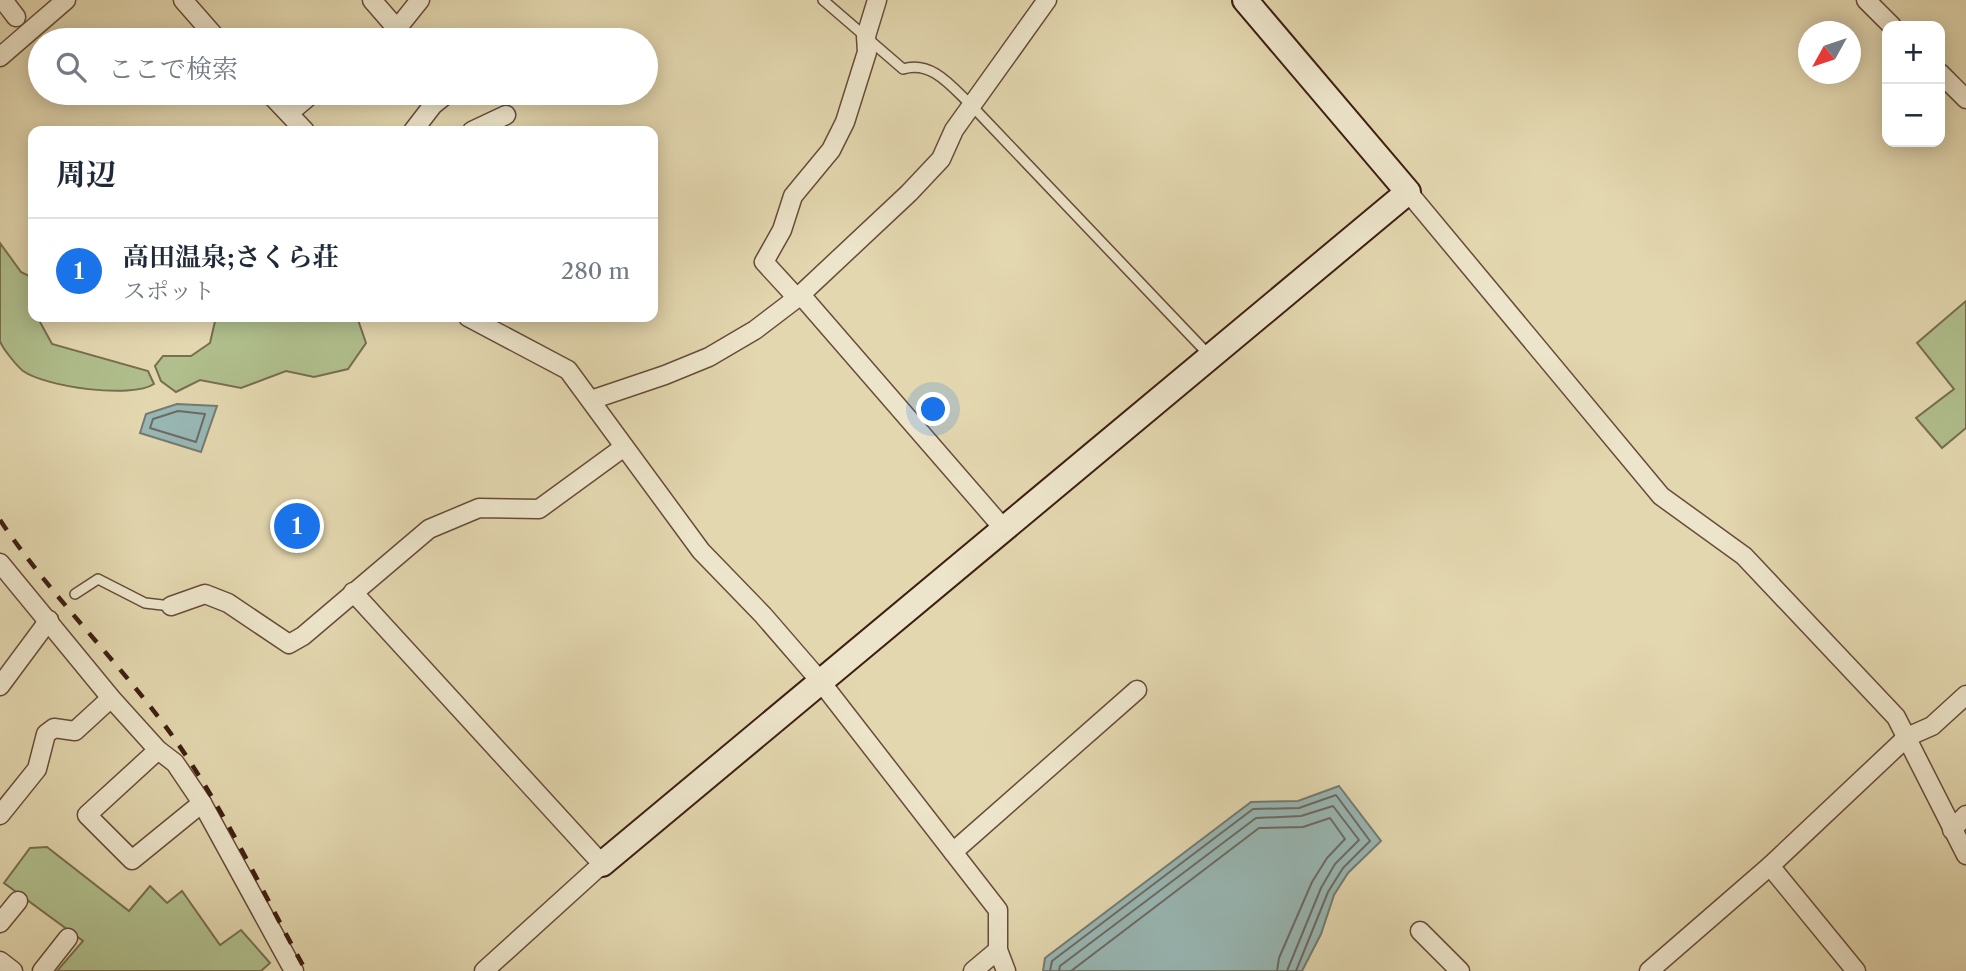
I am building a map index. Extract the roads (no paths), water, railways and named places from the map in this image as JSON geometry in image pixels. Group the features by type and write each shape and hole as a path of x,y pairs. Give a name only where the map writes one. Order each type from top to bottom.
{"street":[{"path":"3,0 16,17"},
{"path":"34,28 66,0"},
{"path":"183,0 208,28"},
{"path":"373,0 389,28"},
{"path":"398,28 420,0"},
{"path":"877,0 866,36 867,52 845,122 831,150 793,196 782,230 764,261 799,296 1004,529"},
{"path":"590,400 709,357 755,330 799,296 909,194 941,159 954,130 1047,0"},
{"path":"1245,0 1661,496 1744,556 1896,717 1966,855"},
{"path":"1866,0 1887,21"},
{"path":"0,57 28,33"},
{"path":"1945,78 1966,99"},
{"path":"281,105 301,126"},
{"path":"289,113 299,105"},
{"path":"417,126 433,105"},
{"path":"482,126 506,114"},
{"path":"484,971 603,864 1408,192"},
{"path":"477,322 568,370 701,551 763,615 821,682 998,910 998,950 1006,971"},
{"path":"171,606 205,594 228,603 289,644 303,636 429,529 479,508 539,509 624,447"},
{"path":"0,563 111,698 158,750 175,763 202,803 294,971"},
{"path":"353,592 603,864"},
{"path":"0,686 49,620"},
{"path":"953,852 1137,690"},
{"path":"1649,971 1770,866 1907,737 1932,726 1966,695"},
{"path":"0,815 37,769 46,734 54,728 75,730 111,698"},
{"path":"158,750 87,815 132,860 202,803"},
{"path":"1952,830 1966,815"},
{"path":"1770,866 1856,971"},
{"path":"0,923 18,901"},
{"path":"1420,931 1460,971"},
{"path":"42,971 68,938"},
{"path":"973,971 998,950"},
{"path":"0,961 13,971"}],"lane":[{"path":"823,0 903,69 915,66 934,71 971,105 1210,356"},
{"path":"75,594 98,579 145,603 171,606"}],"water":[{"path":"177,404 217,406 201,452 140,433 146,414"},
{"path":"1339,786 1381,841 1348,873 1334,895 1321,934 1302,971 1043,971 1045,958 1251,802 1298,801"}],"railway":[{"path":"0,520 38,572 143,697 184,752 239,844 306,971"}],"place":[{"name":"高田温泉;さくら荘","path":"297,526"}]}
